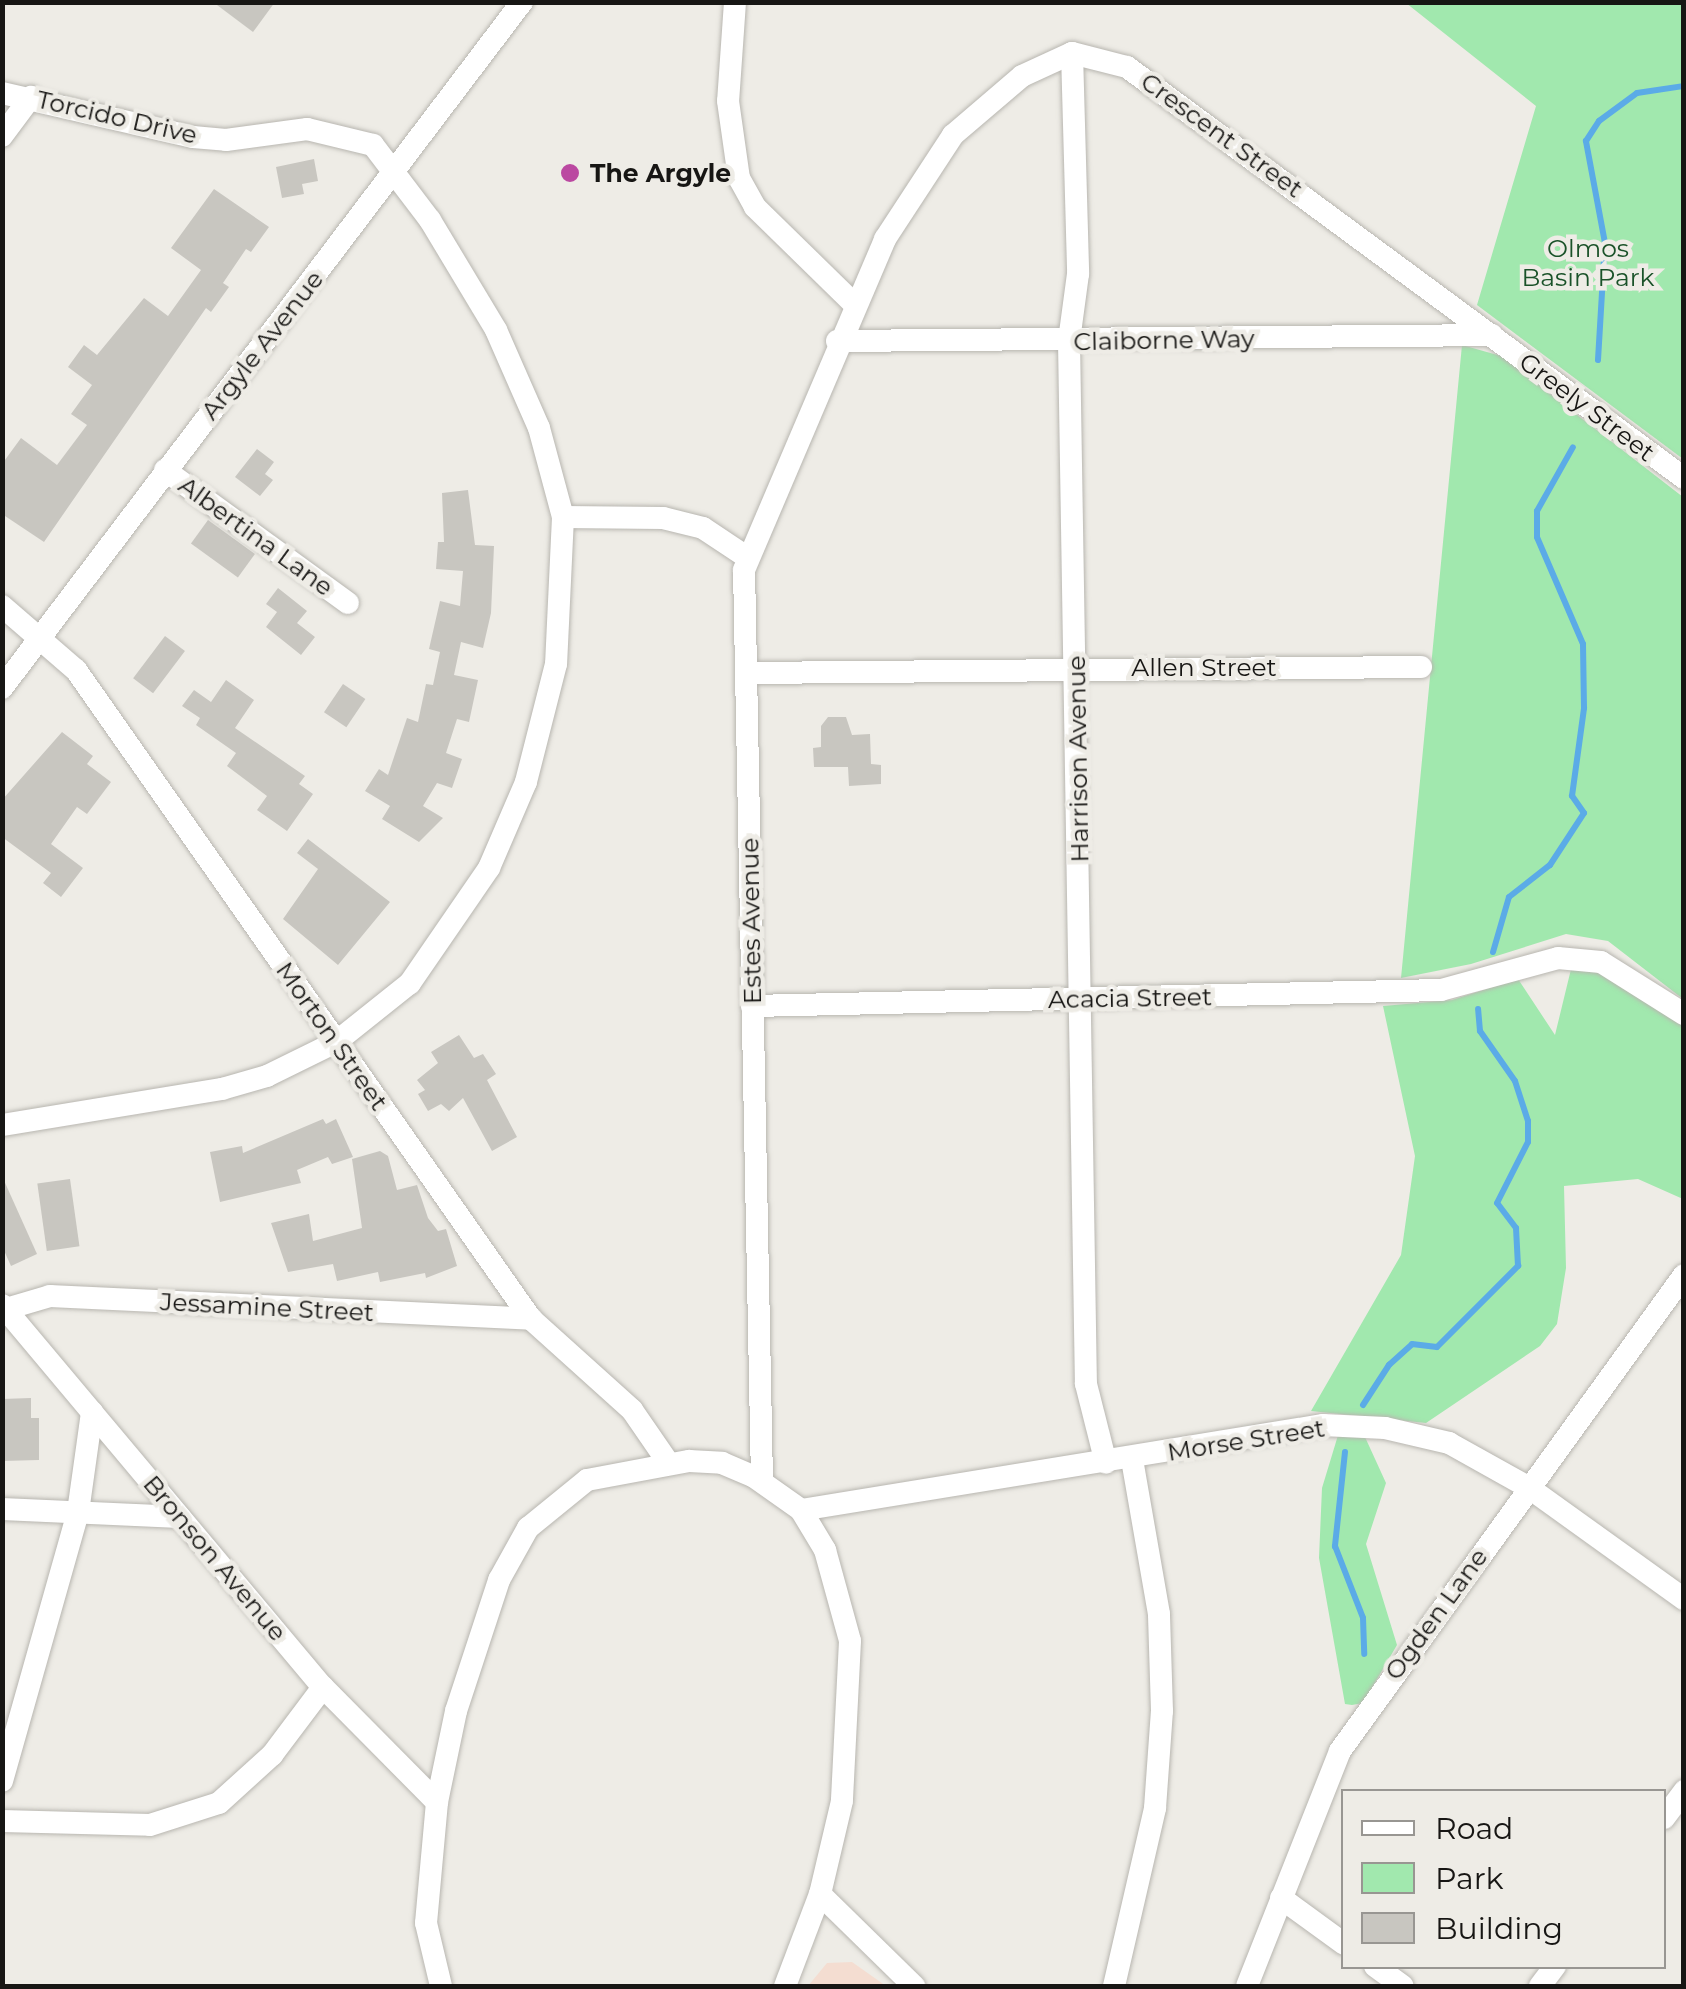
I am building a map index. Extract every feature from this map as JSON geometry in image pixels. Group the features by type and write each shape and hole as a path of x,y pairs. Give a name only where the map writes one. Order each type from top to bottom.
{"street":[{"name":"Argyle Avenue","path":"2,688 522,2"},
{"path":"735,2 728,101 739,178 755,207 854,304"},
{"path":"563,518 663,518 703,528 748,558 837,341 904,205 952,135 1022,76 1072,53"},
{"name":"Crescent Street","path":"1072,53 1097,55 1156,84 1492,335"},
{"name":"Harrison Avenue","path":"1072,53 1078,274 1069,341 1083,999 1086,1384 1106,1464"},
{"name":"Torcido Drive","path":"2,92 193,137 335,131 373,145 430,220 496,330 542,438 563,518 556,664 526,782 489,868 440,945 397,994 336,1042 222,1089 2,1125"},
{"path":"2,136 31,96"},
{"name":"Claiborne Way","path":"837,341 1492,335"},
{"name":"Greely Street","path":"1492,335 1684,478"},
{"name":"Albertina Lane","path":"165,470 348,603"},
{"name":"Estes Avenue","path":"748,558 746,673 762,1481"},
{"name":"Morton Street","path":"2,606 42,634 76,670 531,1319 632,1410 667,1461"},
{"name":"Allen Street","path":"746,673 1422,667"},
{"name":"Acacia Street","path":"752,1006 1441,990 1558,958 1601,962 1684,1014"},
{"name":"Ogden Lane","path":"1247,1986 1340,1751 1684,1275"},
{"name":"Jessamine Street","path":"4,1307 50,1296 531,1319"},
{"name":"Bronson Avenue","path":"4,1307 323,1687 438,1802"},
{"path":"2,1781 78,1512 92,1412"},
{"name":"Morse Street","path":"1106,1464 1323,1426 1385,1428 1449,1443 1528,1487 1684,1599"},
{"path":"1114,1986 1152,1827 1162,1711 1159,1614 1132,1459"},
{"path":"441,1986 426,1923 438,1802 482,1622 528,1528 587,1480 667,1461 722,1463 762,1481 802,1510 837,1584 853,1670 842,1801 820,1894 785,1986"},
{"path":"802,1510 1106,1464"},
{"path":"2,1509 180,1517"},
{"path":"2,1821 150,1825 192,1814 253,1776 323,1687"},
{"path":"1666,1815 1684,1791"},
{"path":"820,1894 914,1986"},
{"path":"1280,1898 1341,1942"},
{"path":"1379,1969 1403,1986"}],"shaded area":[{"path":"852,1962 886,1986 808,1986 827,1963"}],"green space":[{"name":"Olmos Basin Park","path":"1406,3 1683,3 1683,459 1477,305 1536,106"},
{"path":"1462,345 1501,356 1683,497 1683,999 1608,941 1566,934 1471,964 1401,978"},
{"path":"1572,965 1600,970 1683,1025 1683,1199 1638,1179 1564,1186 1566,1268 1557,1324 1540,1346 1426,1423 1311,1411 1401,1255 1415,1156 1383,1006 1452,1000 1518,979 1555,1035"},
{"path":"1339,1432 1365,1437 1386,1483 1366,1544 1397,1645 1363,1703 1352,1705 1345,1704 1319,1558 1322,1488"}],"building":[{"path":"213,2 275,2 253,32"},
{"path":"314,159 318,181 302,184 304,194 282,198 276,167"},
{"path":"214,189 269,227 251,252 246,249 223,283 229,287 211,312 206,308 44,542 2,514 2,464 21,438 57,465 87,425 71,414 92,385 68,367 84,345 97,355 144,298 168,316 201,270 171,248"},
{"path":"257,449 274,462 265,474 273,480 260,496 235,477"},
{"path":"468,490 475,545 494,546 491,613 483,648 461,642 454,675 478,680 469,722 457,719 446,753 462,759 452,788 437,783 423,806 443,818 419,842 382,819 390,806 365,791 379,769 388,775 407,718 418,722 426,684 433,685 440,652 429,649 440,601 460,606 463,571 436,569 438,542 444,542 442,493"},
{"path":"208,520 255,554 238,578 191,543"},
{"path":"278,588 307,611 297,623 315,637 301,655 266,627 277,612 266,604"},
{"path":"165,636 185,651 153,693 133,678"},
{"path":"226,680 254,700 235,728 305,776 299,784 313,794 287,831 257,810 267,796 227,766 236,753 196,725 200,718 182,706 194,690 211,702"},
{"path":"343,684 365,699 346,727 324,712"},
{"path":"828,717 846,717 852,735 870,734 871,764 881,765 881,784 849,786 848,767 814,767 813,748 821,747 821,726"},
{"path":"62,732 93,756 87,764 111,782 87,814 77,807 51,844 83,868 61,897 43,883 51,873 2,837 2,800"},
{"path":"308,839 390,902 338,965 283,919 318,869 297,853"},
{"path":"459,1035 474,1058 483,1054 496,1074 487,1080 517,1137 492,1151 463,1098 449,1111 441,1104 428,1111 418,1094 425,1090 417,1080 438,1063 431,1052"},
{"path":"323,1119 326,1124 336,1119 353,1157 332,1164 328,1157 297,1170 301,1183 220,1202 210,1152 242,1146 243,1153"},
{"path":"380,1151 388,1156 397,1190 417,1185 428,1218 438,1231 446,1229 457,1266 426,1278 425,1273 380,1282 378,1272 337,1281 333,1264 288,1272 271,1223 309,1214 313,1241 362,1228 352,1159"},
{"path":"2,1176 37,1254 11,1266 2,1246"},
{"path":"70,1179 79,1246 47,1251 37,1184"},
{"path":"31,1398 31,1418 39,1418 39,1460 2,1461 2,1399"}],"waterway":[{"path":"1598,360 1605,243 1586,141 1599,121 1637,93 1684,86"},
{"path":"1493,952 1509,897 1550,865 1584,813 1572,796 1584,708 1583,644 1537,537 1537,511 1573,447"},
{"path":"1363,1405 1389,1365 1412,1344 1437,1347 1518,1266 1516,1228 1497,1203 1528,1142 1528,1121 1515,1081 1480,1031 1478,1009"},
{"path":"1345,1452 1335,1546 1363,1618 1364,1654"}],"place":[{"name":"The Argyle","path":"570,173"}]}
